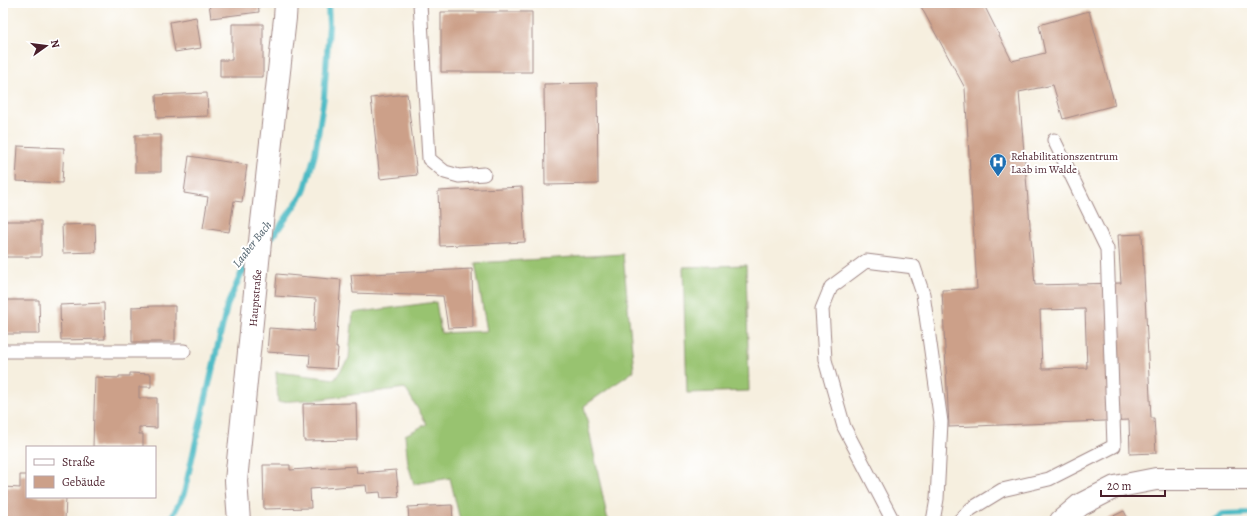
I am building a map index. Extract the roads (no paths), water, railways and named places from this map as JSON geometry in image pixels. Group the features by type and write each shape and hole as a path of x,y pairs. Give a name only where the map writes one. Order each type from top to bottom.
{"street":[{"name":"Hauptstraße","path":"239,521 236,481 286,3"},
{"path":"1061,521 1080,505 1115,486 1156,479 1252,479"}],"lane":[{"path":"420,3 429,158 445,172 459,176 484,174"},
{"path":"959,521 971,509 1002,490 1049,479 1114,446 1107,249 1054,140"},
{"path":"893,521 844,427 825,360 822,309 831,287 866,260 914,267 923,294 941,422 938,499 933,521"},
{"path":"3,351 184,350"}],"waterway":[{"name":"Laaber Bach","path":"267,243 304,192 315,154 324,97 329,26 328,3"},
{"name":"Laaber Bach","path":"170,521 184,493 227,306 241,274 251,262"},
{"path":"1213,521 1223,514 1252,513"}],"place":[{"name":"Rehabilitationszentrum Laab im Walde","path":"998,177"}]}
